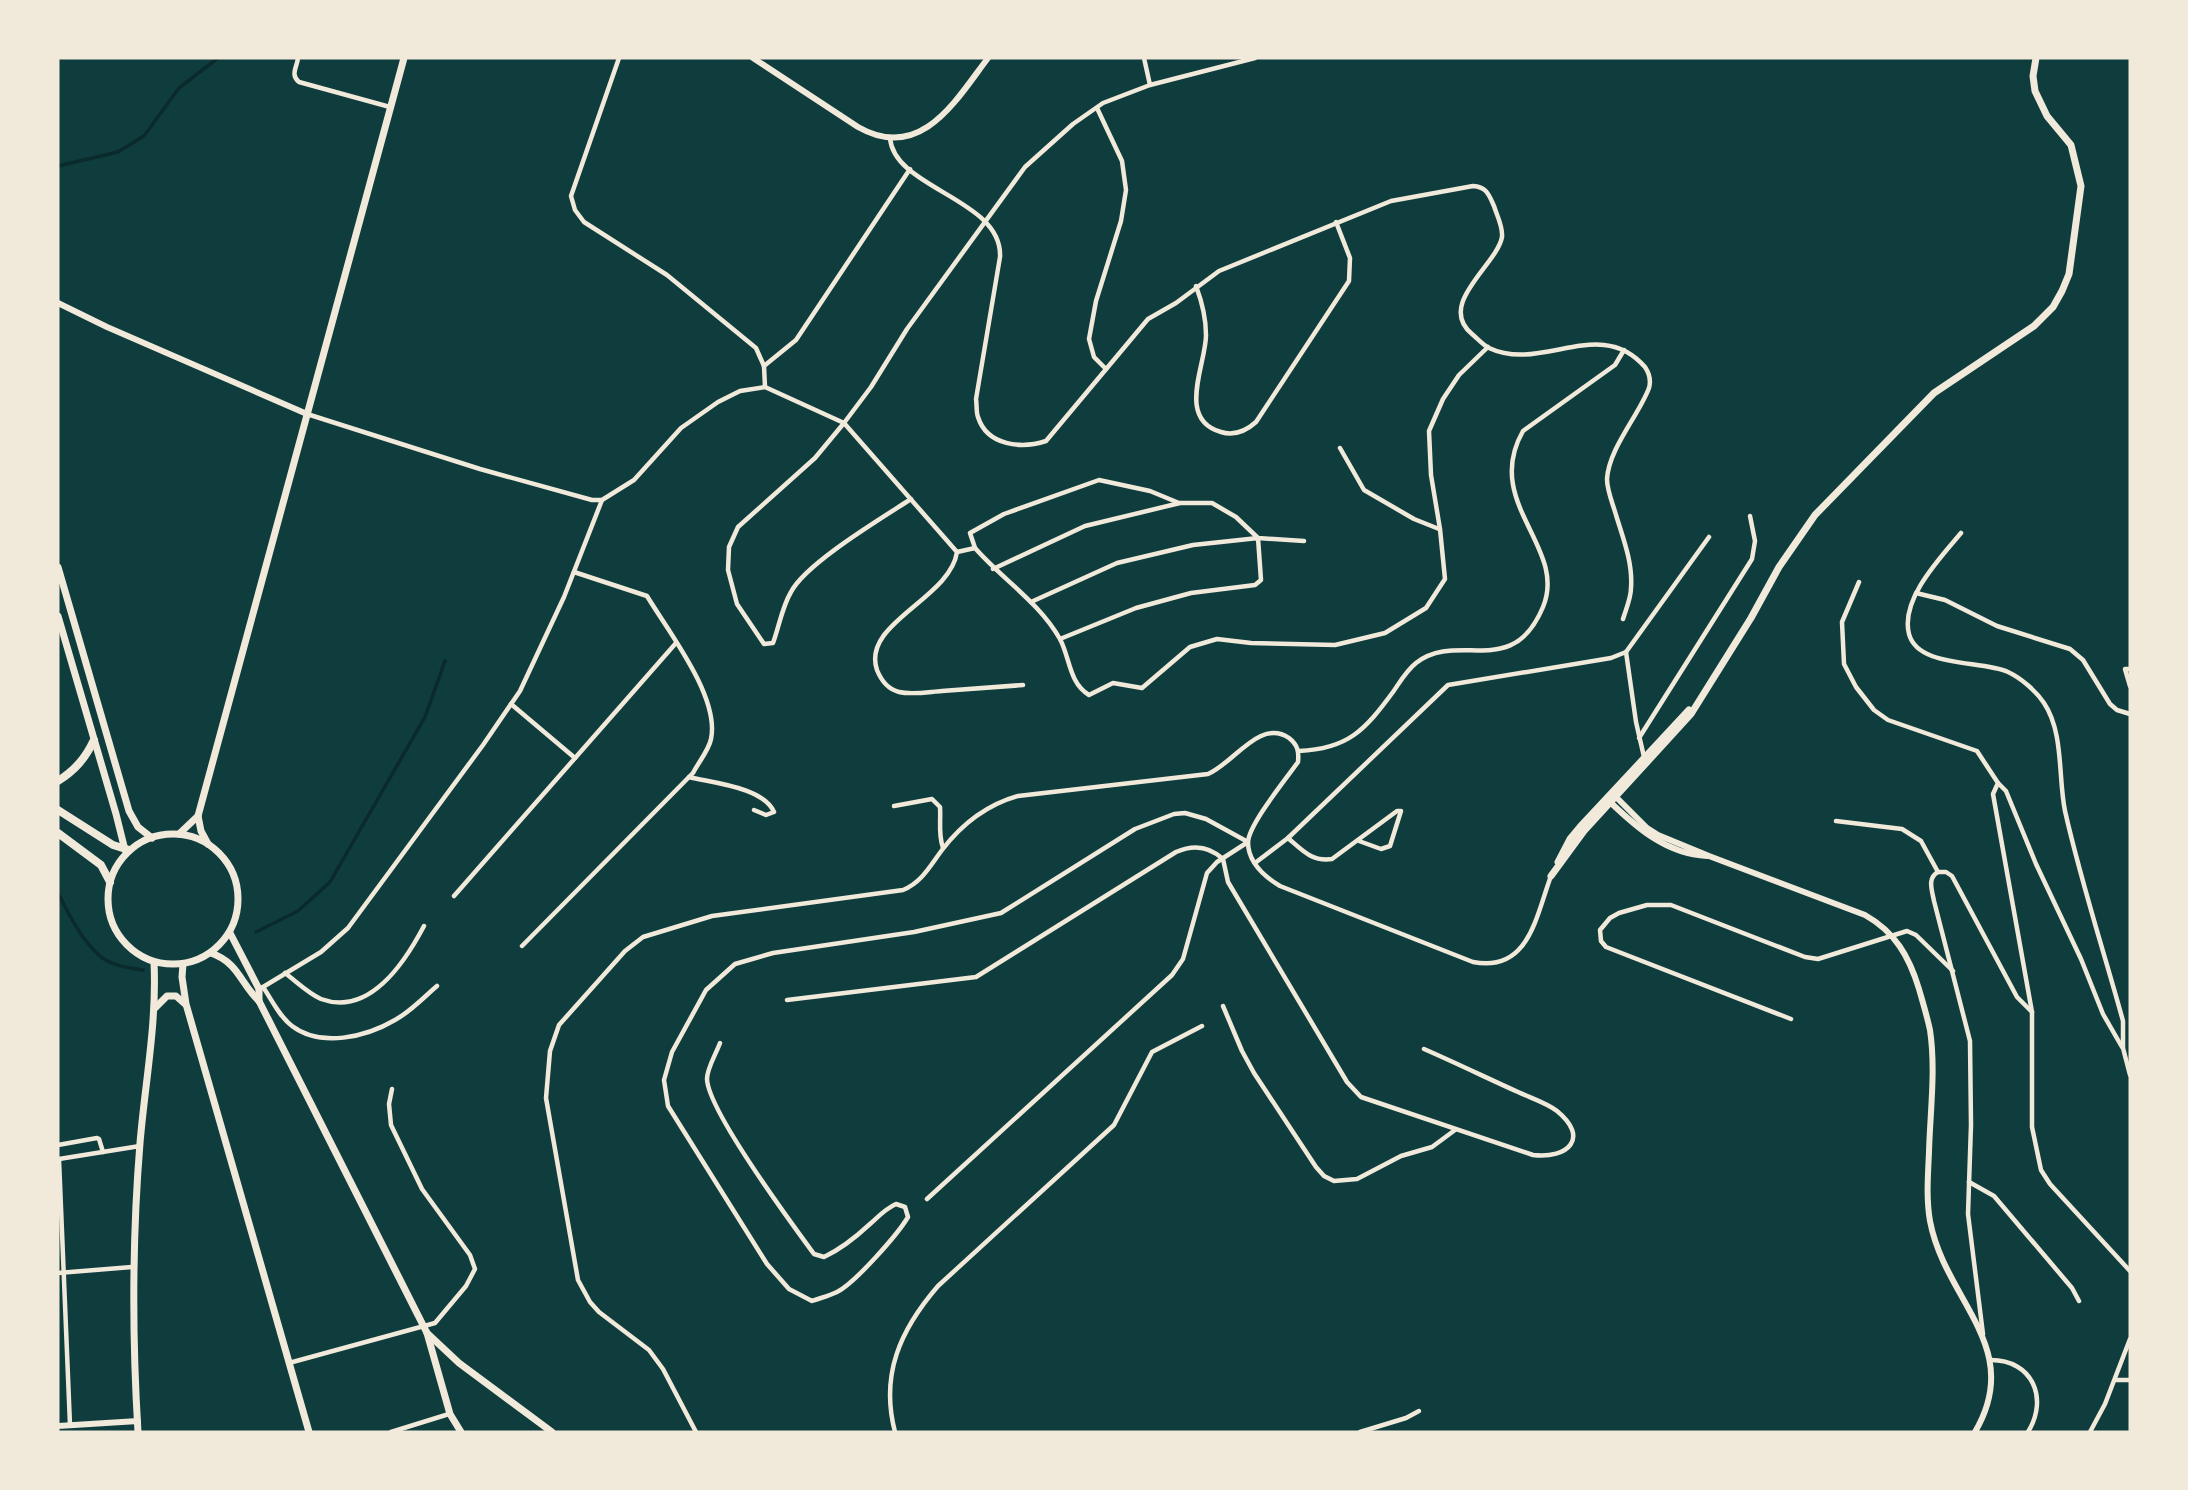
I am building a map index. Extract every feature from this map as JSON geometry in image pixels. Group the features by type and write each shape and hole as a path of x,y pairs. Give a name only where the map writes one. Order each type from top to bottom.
{"highway":[{"path":"58,781 73,771 86,757 94,740"},
{"path":"58,810 126,852"},
{"path":"58,833 101,864 110,882"}],"main road":[{"path":"208,844 201,831 198,816 404,58"},
{"path":"1551,876 1570,839 1689,717 1751,618 1779,567 1815,515 1934,393 2034,326 2053,307 2069,274 2081,186 2070,145 2048,116 2035,91 2033,76 2036,58"},
{"path":"58,567 129,811 138,827 152,838"},
{"path":"58,616 126,852"},
{"path":"1611,798 1644,757 1698,703"},
{"path":"179,834 198,816"},
{"path":"179,834 208,844 223,857 234,874 239,894 237,914 230,933 211,953 183,964 154,962 136,953 122,940 112,922 108,902 110,882 126,852 152,838 179,834"},
{"path":"230,933 261,988 260,1001"},
{"path":"211,953 223,957 234,967 251,994 260,1001 424,1329 450,1414 461,1432"},
{"path":"138,1432 132,1267 140,1146 155,1008 154,962"},
{"path":"183,964 186,1004 309,1432"},
{"path":"155,1008 163,998 172,995 186,1004"},
{"path":"424,1329 459,1363 552,1432"}],"street":[{"path":"298,58 293,74 299,82 391,108"},
{"path":"619,58 571,196 575,210 584,222 667,275 756,348 764,366 765,387"},
{"path":"753,58 858,127 880,137 890,138 918,132 943,117 988,58"},
{"path":"1144,58 1150,85"},
{"path":"911,499 824,558 803,577 791,591 773,643 764,644 737,604 728,570 730,547 738,527 815,458 844,423 871,387 907,329 1025,167 1073,124 1097,108 1150,85 1255,58"},
{"path":"1097,108 1122,161 1126,190 1121,221 1096,301 1089,339 1094,357 1106,369"},
{"path":"890,138 895,154 910,169 985,220 996,233 1000,249 976,400 978,418 990,436 1011,444 1031,446 1046,441 1148,319 1176,303 1219,271 1391,201 1473,186 1486,190 1501,226 1502,238 1468,289 1462,314 1468,330 1488,347 1511,354 1555,352 1592,343 1611,344 1624,350 1644,367 1650,380 1648,389 1625,430 1607,477 1628,554 1632,588 1623,619"},
{"path":"764,366 796,340 910,169"},
{"path":"1196,286 1206,321 1206,338 1196,392 1197,408 1205,422 1218,432 1242,432 1256,422 1349,281 1350,258 1336,222"},
{"path":"58,303 307,414 480,469 592,500 602,500 634,480 681,428 718,402 740,391 765,387 844,423 957,552"},
{"path":"1180,503 1150,491 1099,480 1004,514 970,533 975,548 993,569 1016,586 1031,602 1060,639 1076,682 1081,690 1089,695 1113,683 1142,688 1190,647 1217,639 1251,643 1335,645 1385,633 1426,608 1445,579 1431,475 1429,430 1443,398 1459,375 1488,347"},
{"path":"1299,751 1318,750 1354,737 1376,716 1408,671 1425,657 1446,652 1498,650 1521,638 1531,629 1544,603 1546,573 1514,492 1510,468 1515,445 1523,431 1615,365 1624,350"},
{"path":"1340,448 1364,490 1414,519 1440,529"},
{"path":"251,994 321,952 348,928 511,704 520,691 574,572 602,500"},
{"path":"993,569 1085,526 1180,503 1212,503 1236,517 1258,538 1261,580 1255,585 1191,593 1136,608 1060,639"},
{"path":"1639,738 1752,559 1755,541 1750,516"},
{"path":"1961,534 1933,566 1916,593 1908,618 1909,633 1914,647 1930,656 2007,671 2042,699 2053,717 2065,810 2123,1021 2123,1048 2130,1075"},
{"path":"1255,863 1288,838 1448,685 1611,658 1626,652 1709,537"},
{"path":"1031,602 1117,563 1193,545 1258,538 1304,541"},
{"path":"957,552 975,548"},
{"path":"957,552 955,564 943,582 881,636 874,661 881,681 897,692 918,693 1023,685"},
{"path":"522,946 688,777 711,740 711,715 705,691 647,596 574,572"},
{"path":"1859,582 1842,622 1844,664 1856,687 1874,710 1888,720 1977,751 2006,792 2103,1014 2123,1048"},
{"path":"1916,593 1945,600 1997,626 2070,649 2083,660 2110,704 2117,710 2130,714"},
{"path":"454,896 676,643"},
{"path":"1626,652 1644,757"},
{"path":"2130,669 2125,669 2130,686"},
{"path":"511,704 575,758"},
{"path":"696,1432 656,1359 649,1350 590,1303 578,1280 552,1146 546,1098 550,1051 559,1025 625,951 643,937 712,916 903,890 922,877 943,848 970,820 985,809 1018,796 1208,774 1226,765 1264,733 1285,735 1294,742 1299,751 1298,762 1253,827 1248,842 1255,863 1270,880 1280,886 1483,964 1504,961 1521,949 1527,941 1551,876"},
{"path":"688,777 750,791 774,812 765,815 754,810"},
{"path":"1998,783 1993,794 2032,1012 2032,1127 2041,1170 2050,1184 2130,1270"},
{"path":"1611,798 1651,838 1696,855 1709,856 1865,915 1892,935 1900,945 1913,968 1930,1031 1927,1198 1932,1232 1945,1267 1984,1337"},
{"path":"894,806 932,799 940,807 939,836 943,848"},
{"path":"1288,838 1307,855 1322,860 1332,859 1397,811 1401,811 1390,846 1381,849 1359,841"},
{"path":"720,1044 707,1077 709,1092 734,1136 814,1254 824,1257 838,1250 885,1209 896,1204 905,1207 908,1217 897,1234 840,1291 812,1301 789,1289 768,1264 668,1105 664,1080 671,1052 706,990 735,964 773,953 914,932 1000,913 1135,829 1164,816 1185,813 1196,815 1248,842"},
{"path":"1836,821 1902,829 1921,841 1938,872"},
{"path":"927,1199 1178,968 1183,959 1204,879 1212,867 1248,842"},
{"path":"787,1000 976,977 1192,846 1209,849 1223,859 1228,882 1347,1082 1361,1097 1533,1155 1544,1156 1566,1151 1572,1145 1574,1136 1571,1124 1555,1109 1424,1049"},
{"path":"1975,1432 1990,1396 1991,1360 1984,1337 1968,1214 1970,1041 1932,876 1938,872 1946,872 1952,876 2017,997 2032,1012"},
{"path":"1791,1019 1606,947 1601,941 1600,930 1614,915 1647,905 1664,904 1679,906 1812,958 1824,958 1902,932 1911,932 1952,971"},
{"path":"285,973 320,998 343,1002 365,998 396,971 410,953 424,926"},
{"path":"261,988 293,1027 305,1034 331,1039 371,1031 396,1020 437,986"},
{"path":"1223,1006 1254,1073 1324,1176 1341,1182 1357,1179 1401,1156 1432,1147 1455,1130"},
{"path":"895,1432 889,1411 889,1384 895,1358 919,1309 938,1286 1114,1125 1152,1052 1202,1026"},
{"path":"288,1363 424,1329 435,1323 466,1286 475,1269 470,1255 422,1189 391,1125 389,1104 393,1089"},
{"path":"58,1145 97,1138 103,1152"},
{"path":"70,1424 60,1273 58,1159 140,1146"},
{"path":"1969,1182 1994,1196 2072,1287 2079,1301"},
{"path":"60,1273 132,1267"},
{"path":"2090,1432 2105,1404 2130,1339"},
{"path":"58,1348 66,1347"},
{"path":"1991,1360 2005,1360 2017,1365 2029,1377 2036,1391 2037,1408 2028,1432"},
{"path":"2115,1380 2130,1380"},
{"path":"1360,1432 1406,1418 1419,1410"},
{"path":"391,1432 450,1414"},
{"path":"58,1426 138,1421"}],"waterway":[{"path":"58,166 118,152 144,136 179,88 218,58"},
{"path":"256,932 298,911 330,882 425,717 445,661"},
{"path":"58,893 71,919 94,951 116,965 143,970"}]}
